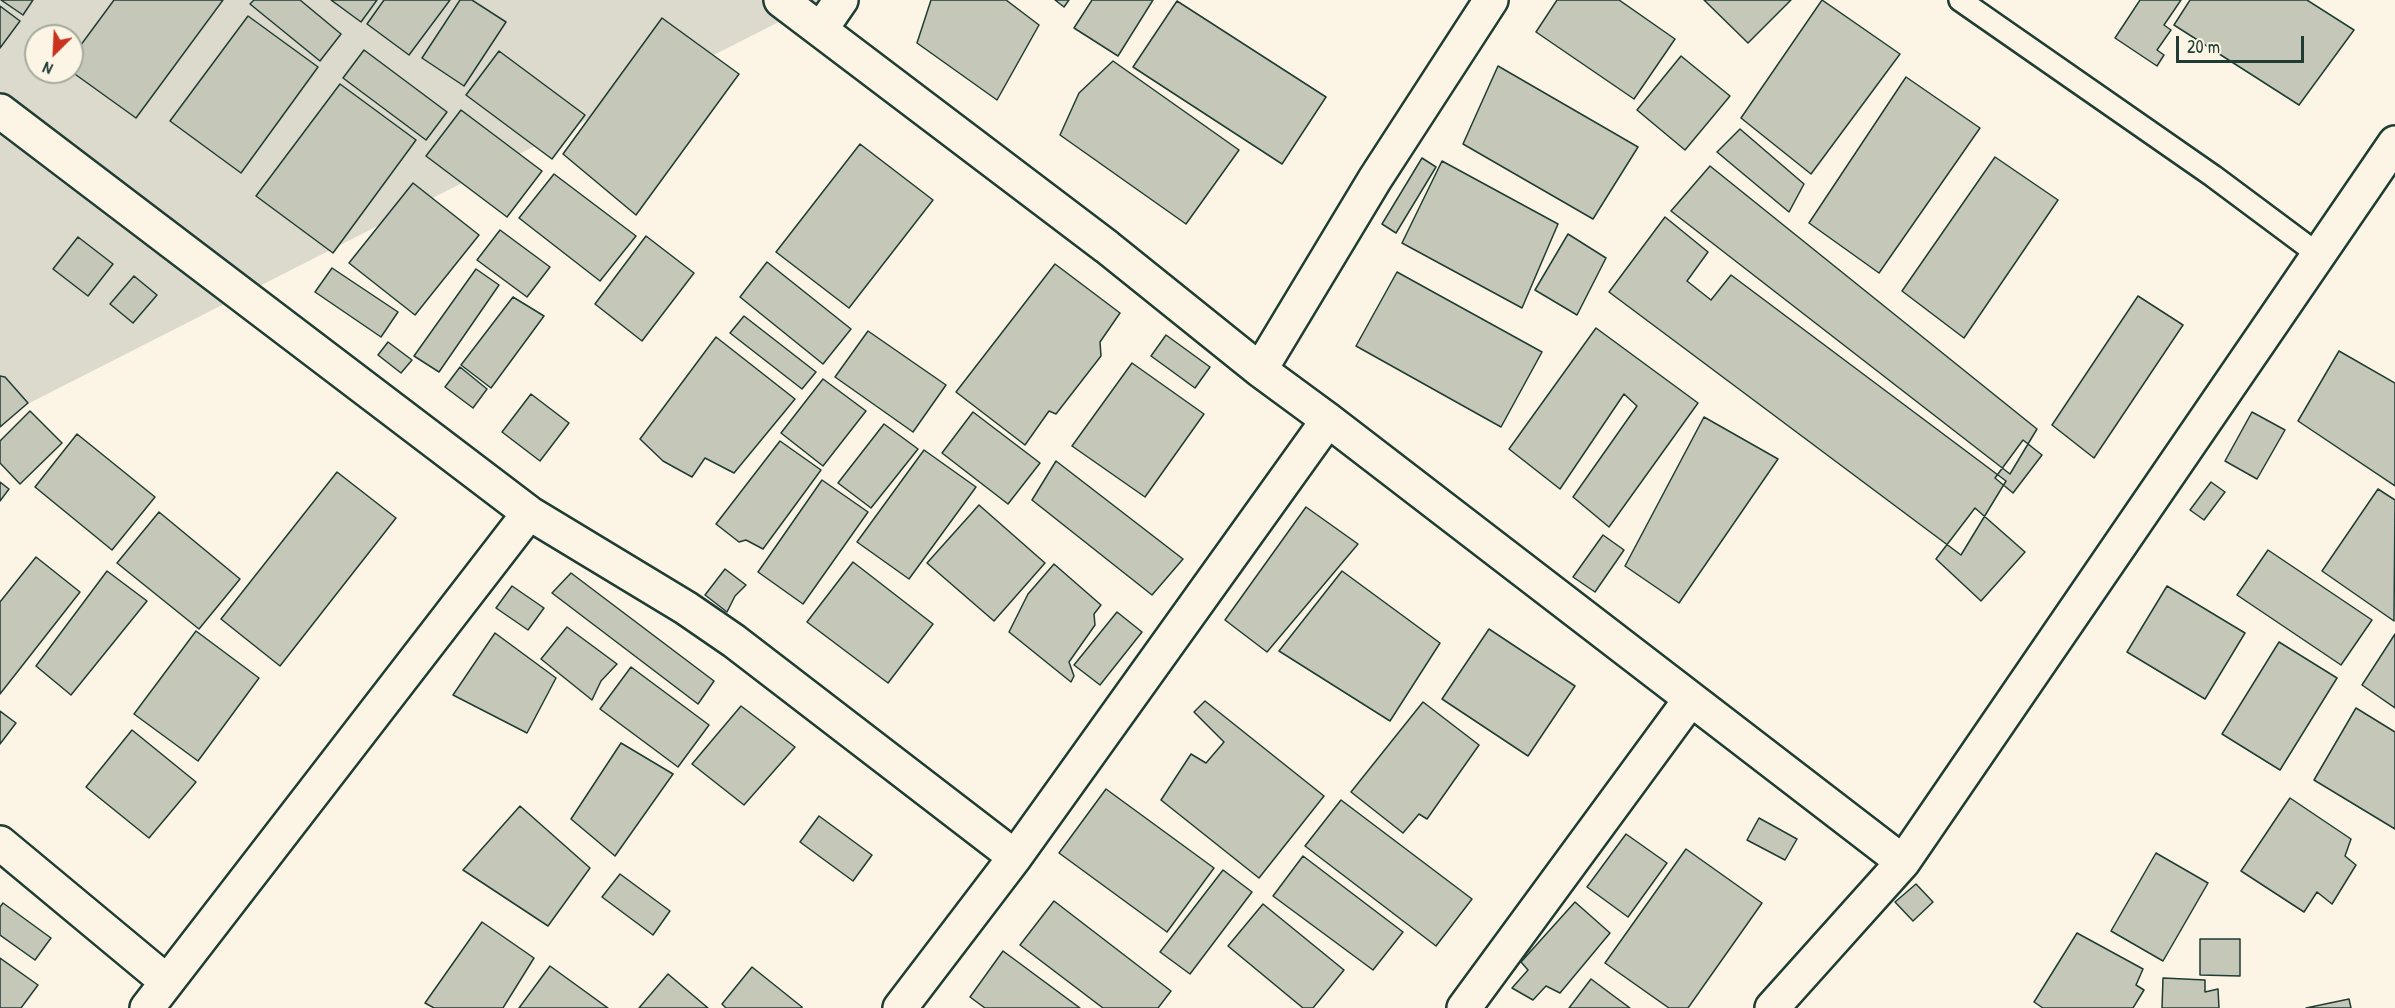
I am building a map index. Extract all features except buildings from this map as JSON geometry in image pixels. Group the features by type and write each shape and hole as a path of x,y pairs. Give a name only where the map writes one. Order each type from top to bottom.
{"street":[{"path":"781,0 1107,247 1260,370 1903,862"},
{"path":"821,29 841,0"},
{"path":"1260,370 1375,179 1491,0"},
{"path":"0,111 529,513 715,628 1015,857"},
{"path":"1772,1008 1903,862 2395,143"},
{"path":"900,1008 1015,857 1328,420"},
{"path":"147,1008 529,513"},
{"path":"1464,1008 1690,700"},
{"path":"0,843 166,981"}],"lane":[{"path":"1960,0 2213,176 2319,255"}],"shaded area":[{"path":"0,0 822,0 0,418"}]}
